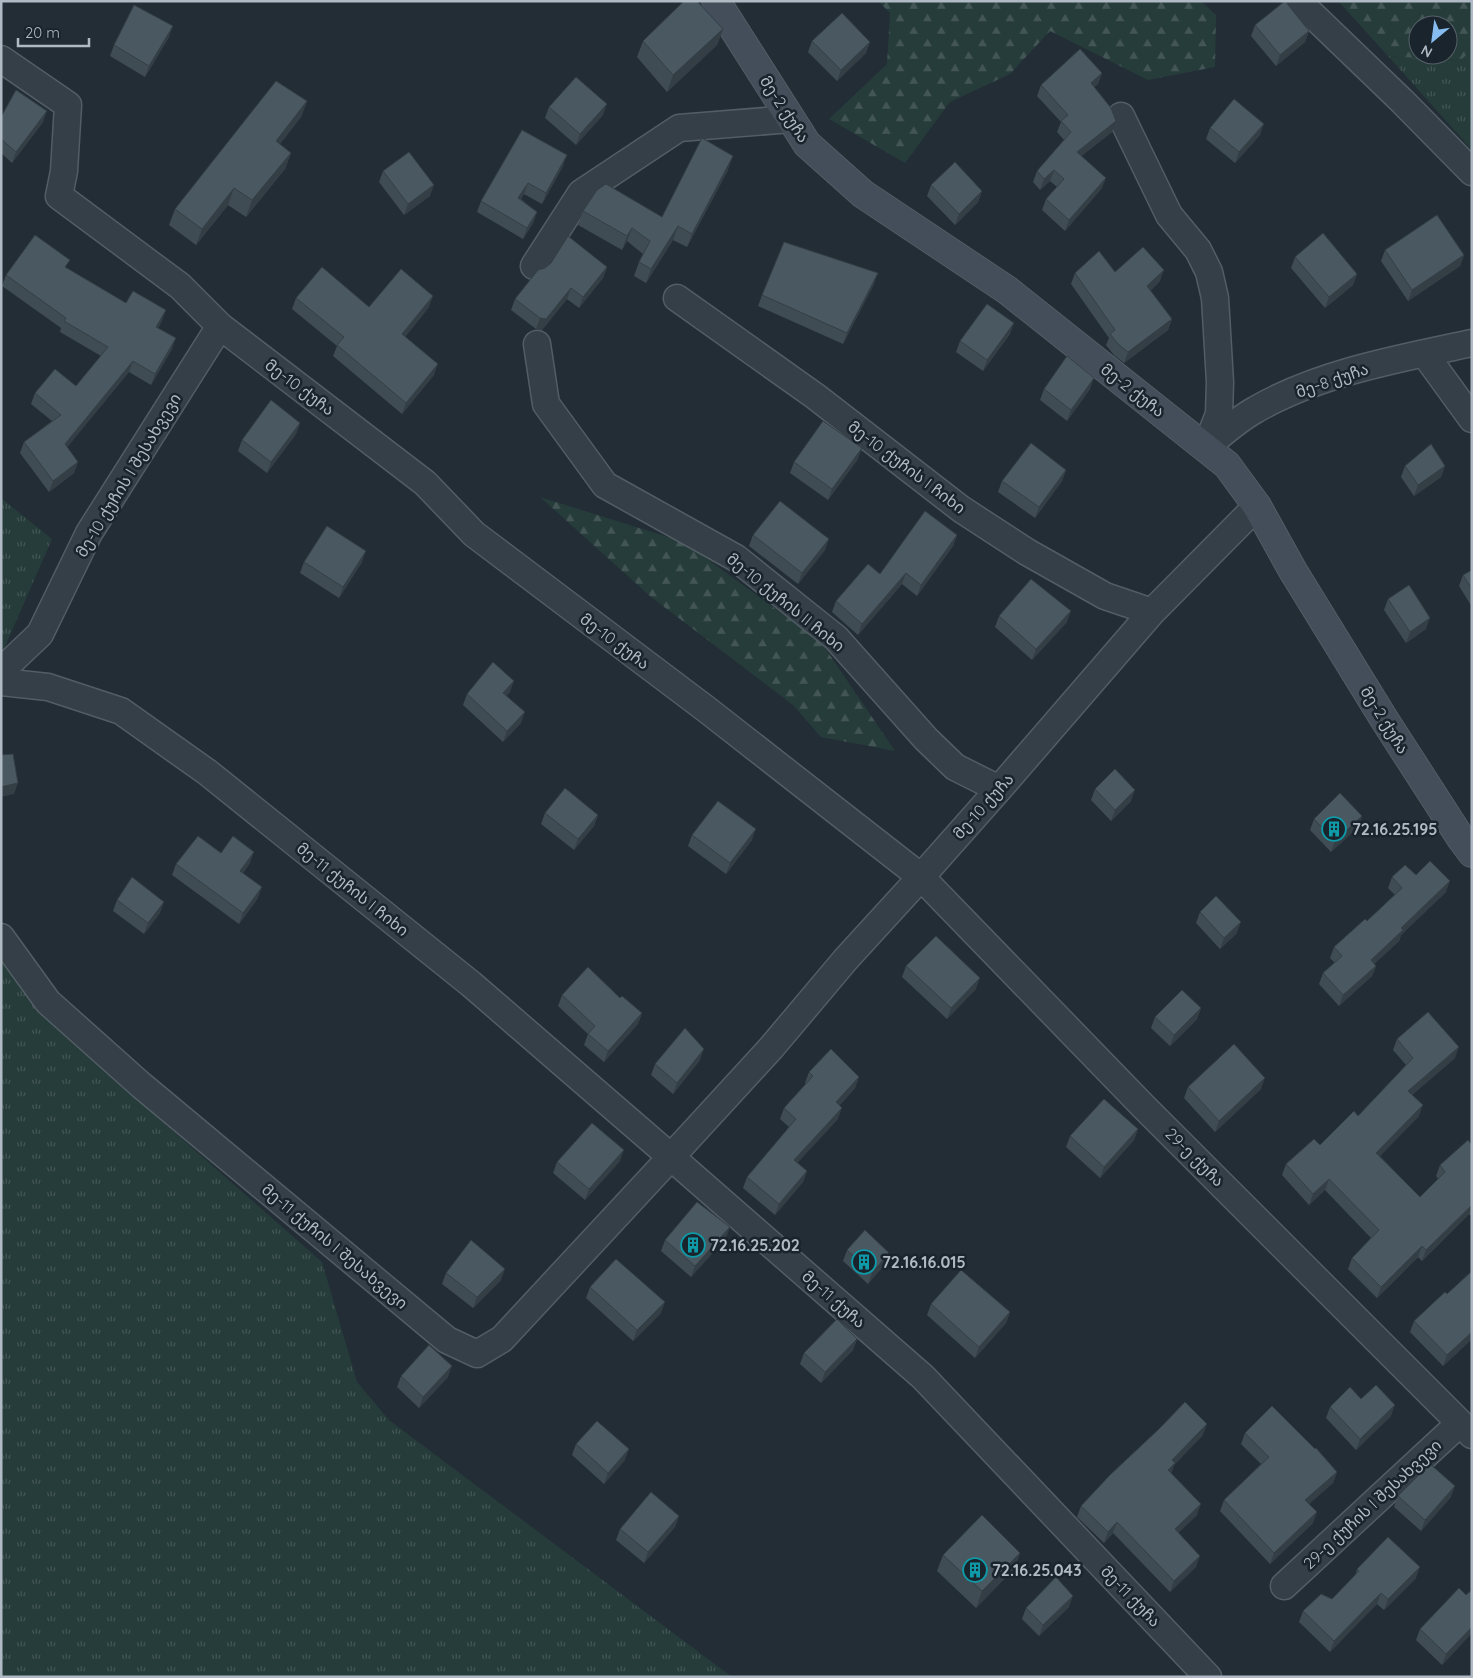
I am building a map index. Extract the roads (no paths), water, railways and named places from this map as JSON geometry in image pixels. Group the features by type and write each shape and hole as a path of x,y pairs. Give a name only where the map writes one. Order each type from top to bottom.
{"main road":[{"name":"მე-2 ქუჩა","path":"716,1 807,144 863,194 1007,290 1227,465 1257,506 1293,570 1384,719 1472,853"}],"street":[{"path":"1298,1 1402,101 1472,172"},
{"name":"მე-10 ქუჩა","path":"1,59 68,105 64,171 59,196 180,286 220,326 426,483 474,534 706,709 920,877 1152,612 1257,506"},
{"path":"1121,116 1169,215 1198,250 1209,272 1215,298 1220,382 1219,414 1206,447"},
{"path":"534,266 581,193 679,128 790,118"},
{"name":"მე-10 ქუჩის I ჩიხი","path":"677,298 815,396 962,509 1027,552 1106,596 1152,612"},
{"name":"მე-10 ქუჩის I შესახვევი","path":"1,671 40,634 89,533 220,326"},
{"name":"მე-8 ქუჩა","path":"1206,447 1255,410 1296,391 1350,371 1472,343"},
{"name":"მე-10 ქუჩის II ჩიხი","path":"537,344 546,404 605,485 736,558 836,638 926,739 955,767 999,789"},
{"path":"1424,353 1472,419"},
{"name":"მე-11 ქუჩის I ჩიხი","path":"1,682 48,687 121,711 207,772 471,984 671,1157"},
{"path":"671,1157 772,1048 846,959 920,877"},
{"name":"29-ე ქუჩა","path":"920,877 1143,1106 1468,1428"},
{"name":"მე-11 ქუჩის I შესახვევი","path":"1,937 48,1002 141,1086 447,1340 477,1354 502,1339 671,1157"},
{"name":"მე-11 ქუჩა","path":"671,1157 923,1377 1208,1677"},
{"name":"29-ე ქუჩის I შესახვევი","path":"1284,1586 1468,1428"}],"place":[{"name":"72.16.25.195","path":"1334,829"},
{"name":"72.16.25.202","path":"693,1245"},
{"name":"72.16.16.015","path":"864,1262"},
{"name":"72.16.25.043","path":"975,1570"}]}
